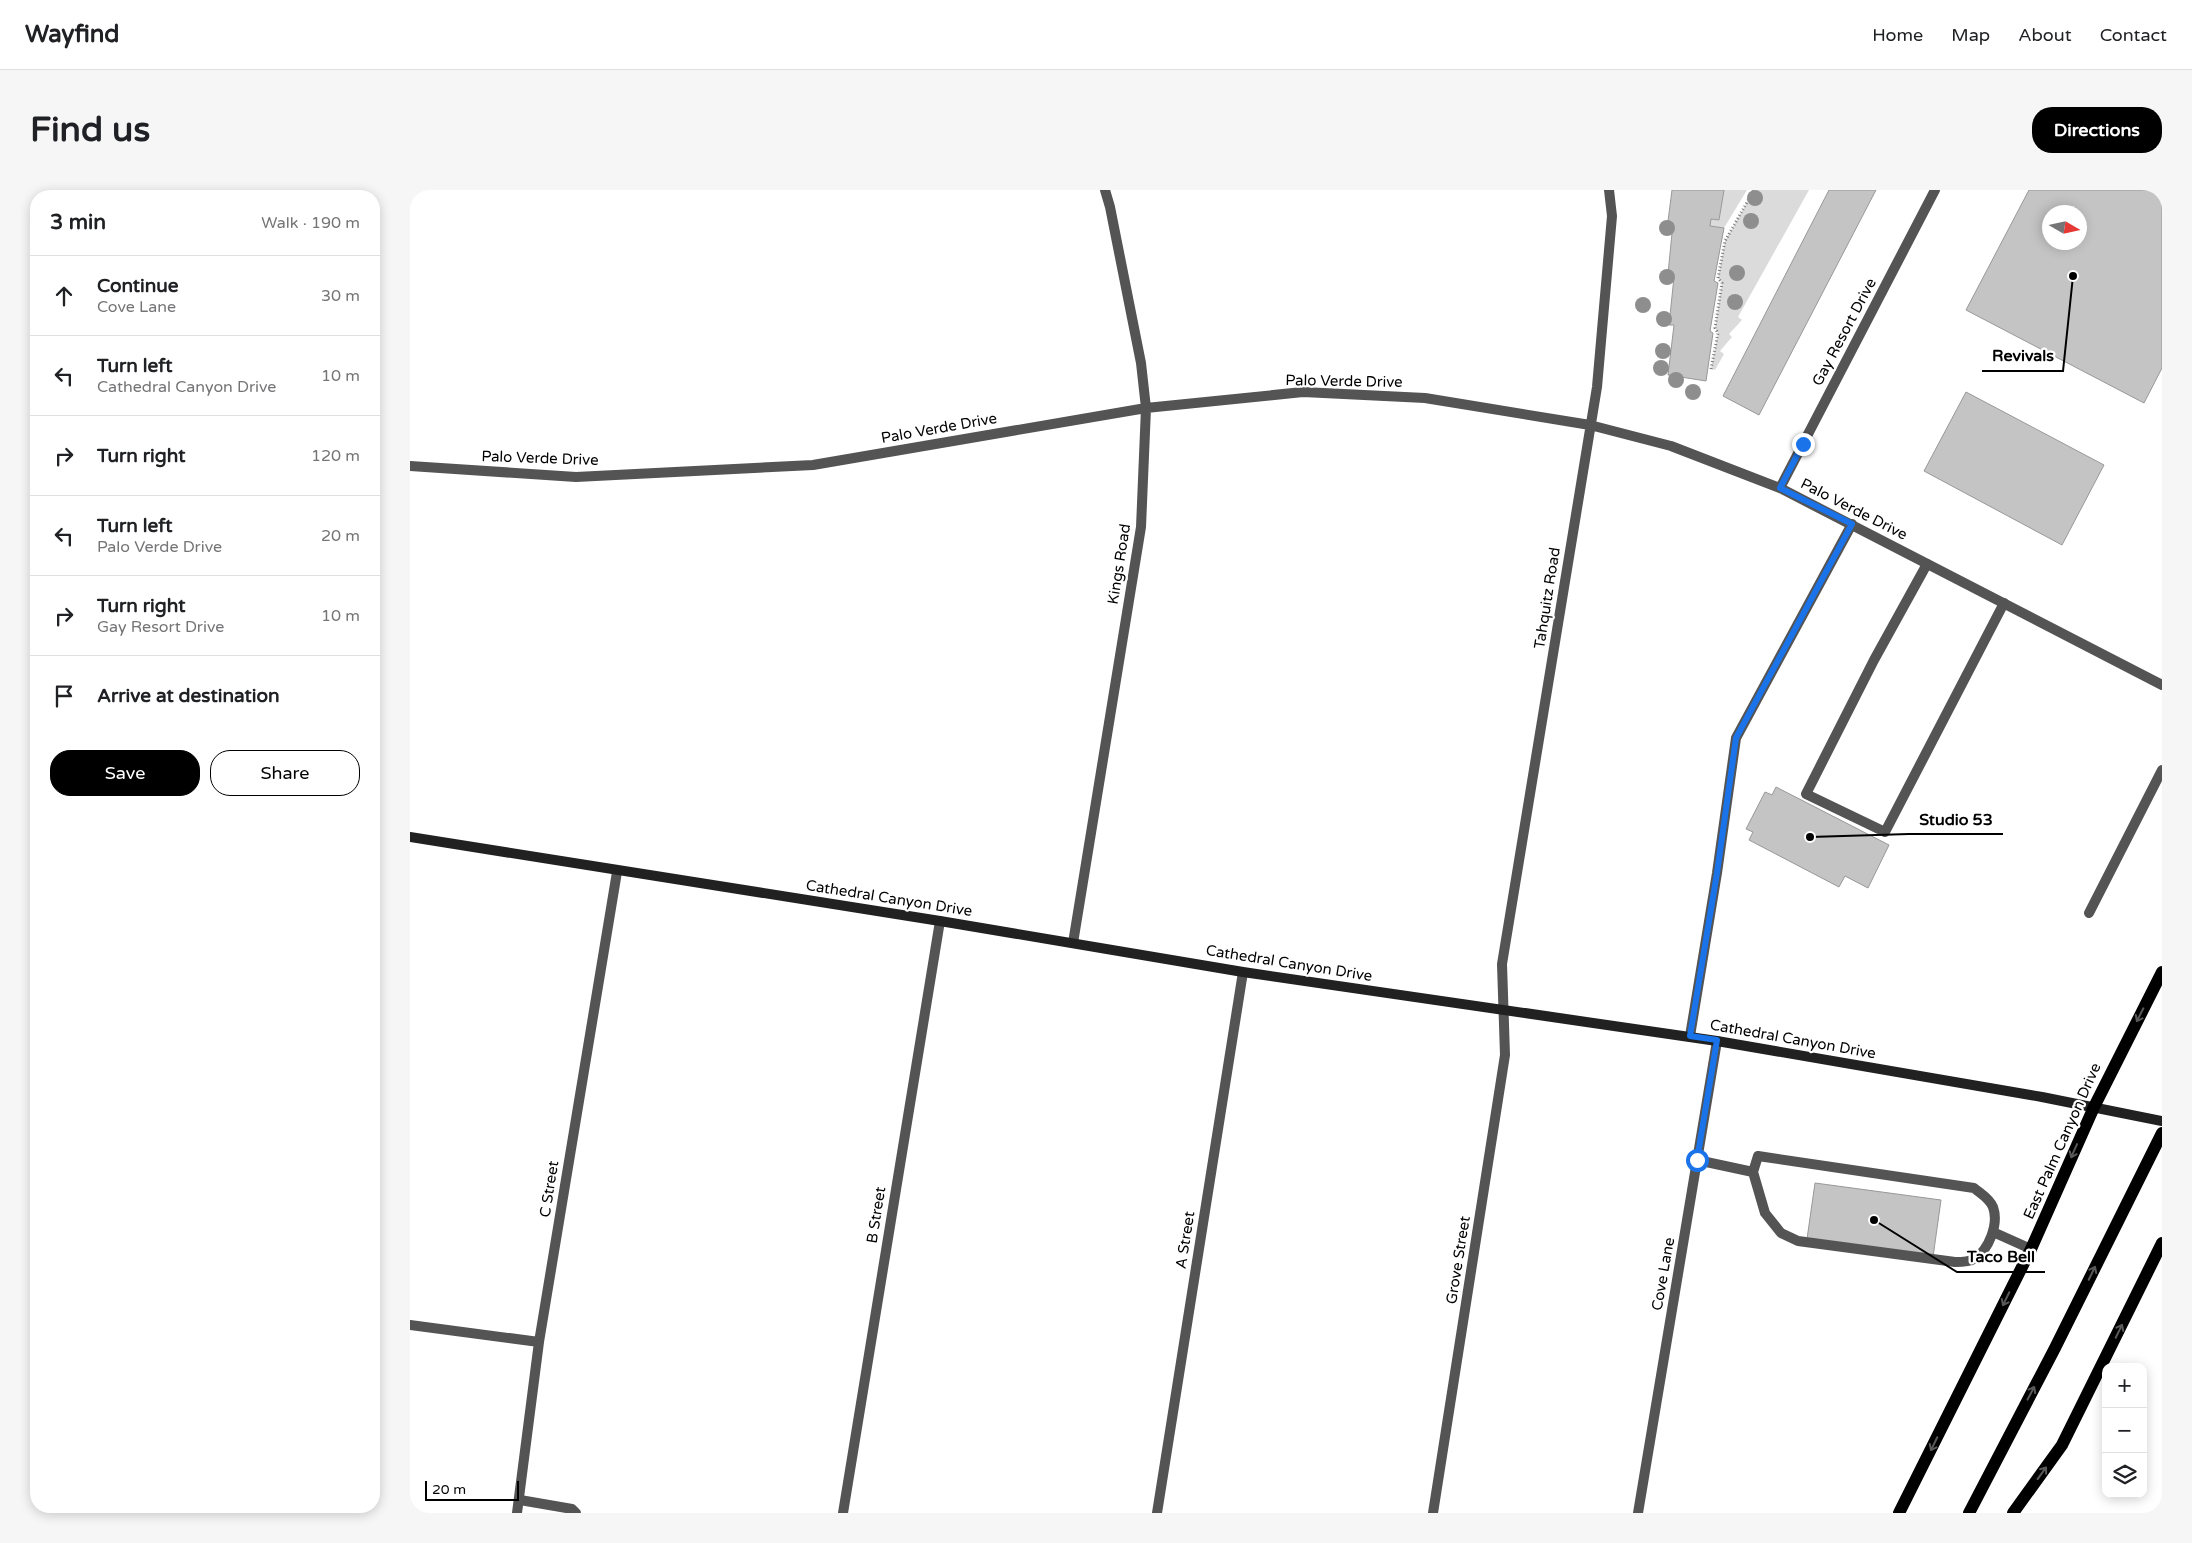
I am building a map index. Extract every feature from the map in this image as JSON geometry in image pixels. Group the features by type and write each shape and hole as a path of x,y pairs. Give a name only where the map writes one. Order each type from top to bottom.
{"main road":[{"name":"East Palm Canyon Drive","path":"1899,1513 2031,1249 2094,1107 2162,972"},
{"path":"1968,1513 2055,1348 2162,1134"},
{"path":"2013,1513 2062,1446 2162,1243"}],"street":[{"name":"Kings Road","path":"1073,942 1140,527 1146,408 1141,363 1105,190"},
{"name":"Tahquitz Road","path":"1504,1010 1502,964 1597,387 1604,325 1612,216 1609,190"},
{"name":"Gay Resort Drive","path":"1780,488 1935,190"},
{"name":"Palo Verde Drive","path":"410,466 576,477 814,465 1146,408 1304,392 1425,398 1590,425 1671,446 1780,488 2162,685"},
{"path":"1690,1036 1717,873 1736,738 1852,524"},
{"path":"1927,564 1874,660 1806,794 1885,832 2004,603"},
{"path":"2089,913 2162,770"},
{"name":"Cathedral Canyon Drive","path":"410,837 617,872 1073,942 1243,972 1717,1040 2094,1107 2162,1121"},
{"name":"C Street","path":"517,1513 539,1342 617,872"},
{"name":"B Street","path":"843,1513 940,921"},
{"name":"A Street","path":"1157,1513 1243,972"},
{"name":"Grove Street","path":"1433,1513 1505,1055 1504,1010"},
{"name":"Cove Lane","path":"1638,1513 1717,1040"},
{"path":"1758,1156 1974,1188 1987,1198 1994,1209 1993,1232 1986,1249 1973,1260 1955,1262 1798,1241 1781,1233 1765,1213 1752,1172 1758,1156"},
{"path":"1697,1160 1752,1172"},
{"path":"1993,1232 2031,1249"},
{"path":"410,1325 539,1342"},
{"path":"520,1500 572,1509 576,1513"}],"path":[{"path":"1711,369 1718,333 1715,328 1722,283 1718,278 1725,241 1754,190"}],"shaded area":[{"path":"1724,190 1747,190 1724,228 1710,226 1711,219 1719,220"},
{"path":"1754,190 1809,190 1738,317 1742,320 1729,334 1732,337 1720,351 1724,354 1715,370 1711,369 1718,333 1715,328 1722,283 1718,278 1725,241"}],"building":[{"path":"1672,190 1724,190 1719,220 1711,219 1710,226 1724,228 1714,281 1718,283 1710,331 1713,333 1706,381 1668,375 1674,325 1669,325 1674,277 1668,274 1673,223 1668,221"},
{"path":"1829,190 1876,190 1759,415 1723,396"},
{"path":"2029,190 2162,190 2162,368 2144,403 1966,310"},
{"path":"1966,392 2104,465 2062,545 1924,471"},
{"path":"1776,787 1889,845 1868,888 1845,876 1839,887 1749,840 1753,832 1746,829 1765,792 1772,795"},
{"path":"1815,1183 1941,1200 1933,1257 1807,1239"}],"place":[{"name":"Revivals","path":"2073,276"},
{"name":"Studio 53","path":"1810,837"},
{"name":"Taco Bell","path":"1874,1220"}],"route":[{"path":"1697,1160 1717,1040 1690,1036 1717,873 1736,738 1852,524 1780,488 1803,444"}]}
